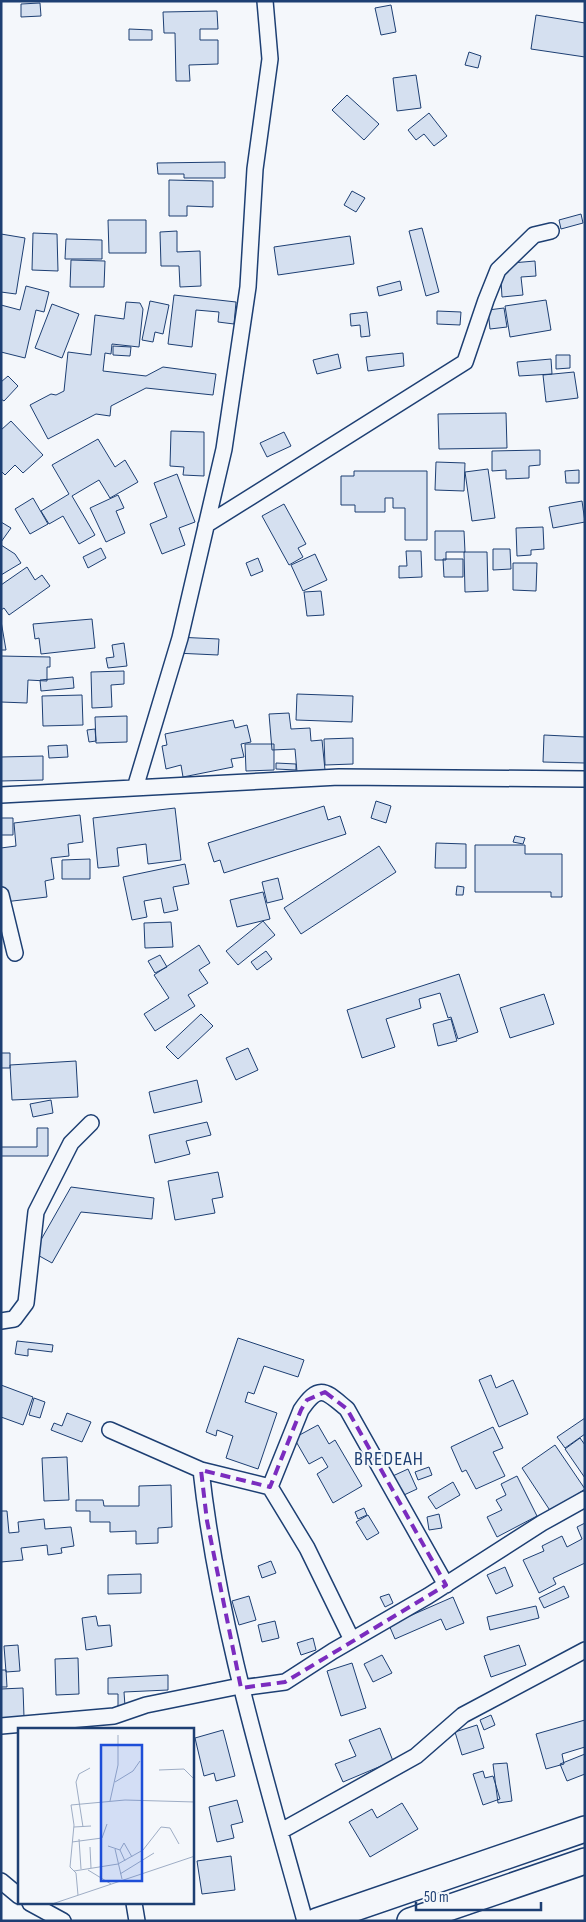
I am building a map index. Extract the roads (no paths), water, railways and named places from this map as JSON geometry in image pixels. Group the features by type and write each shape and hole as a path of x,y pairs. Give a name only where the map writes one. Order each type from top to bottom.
{"highway":[{"path":"317,1921 585,1830"},
{"path":"410,1921 585,1862"}],"street":[{"path":"135,788 180,638 224,449 248,287 255,169 270,59 265,1"},
{"path":"206,525 465,362 498,270 534,235 551,231"},
{"path":"1,796 340,776 585,780"},
{"path":"1,895 15,953"},
{"path":"1,1321 14,1319 26,1303 36,1212 72,1143 91,1123"},
{"path":"270,1487 301,1410 307,1400 320,1392 325,1392 347,1409 446,1585"},
{"path":"110,1430 201,1470 270,1487 307,1548 352,1640"},
{"path":"201,1470 207,1521 241,1687 305,1921"},
{"path":"1,1726 114,1716 146,1705 241,1687 285,1682 446,1585 542,1523 585,1499"},
{"path":"280,1831 416,1756 463,1715 585,1650"},
{"path":"1,1882 18,1895"},
{"path":"32,1904 63,1921"},
{"path":"134,1904 137,1921"}],"district":[{"name":"BREDEAH","path":"389,1459"}]}
